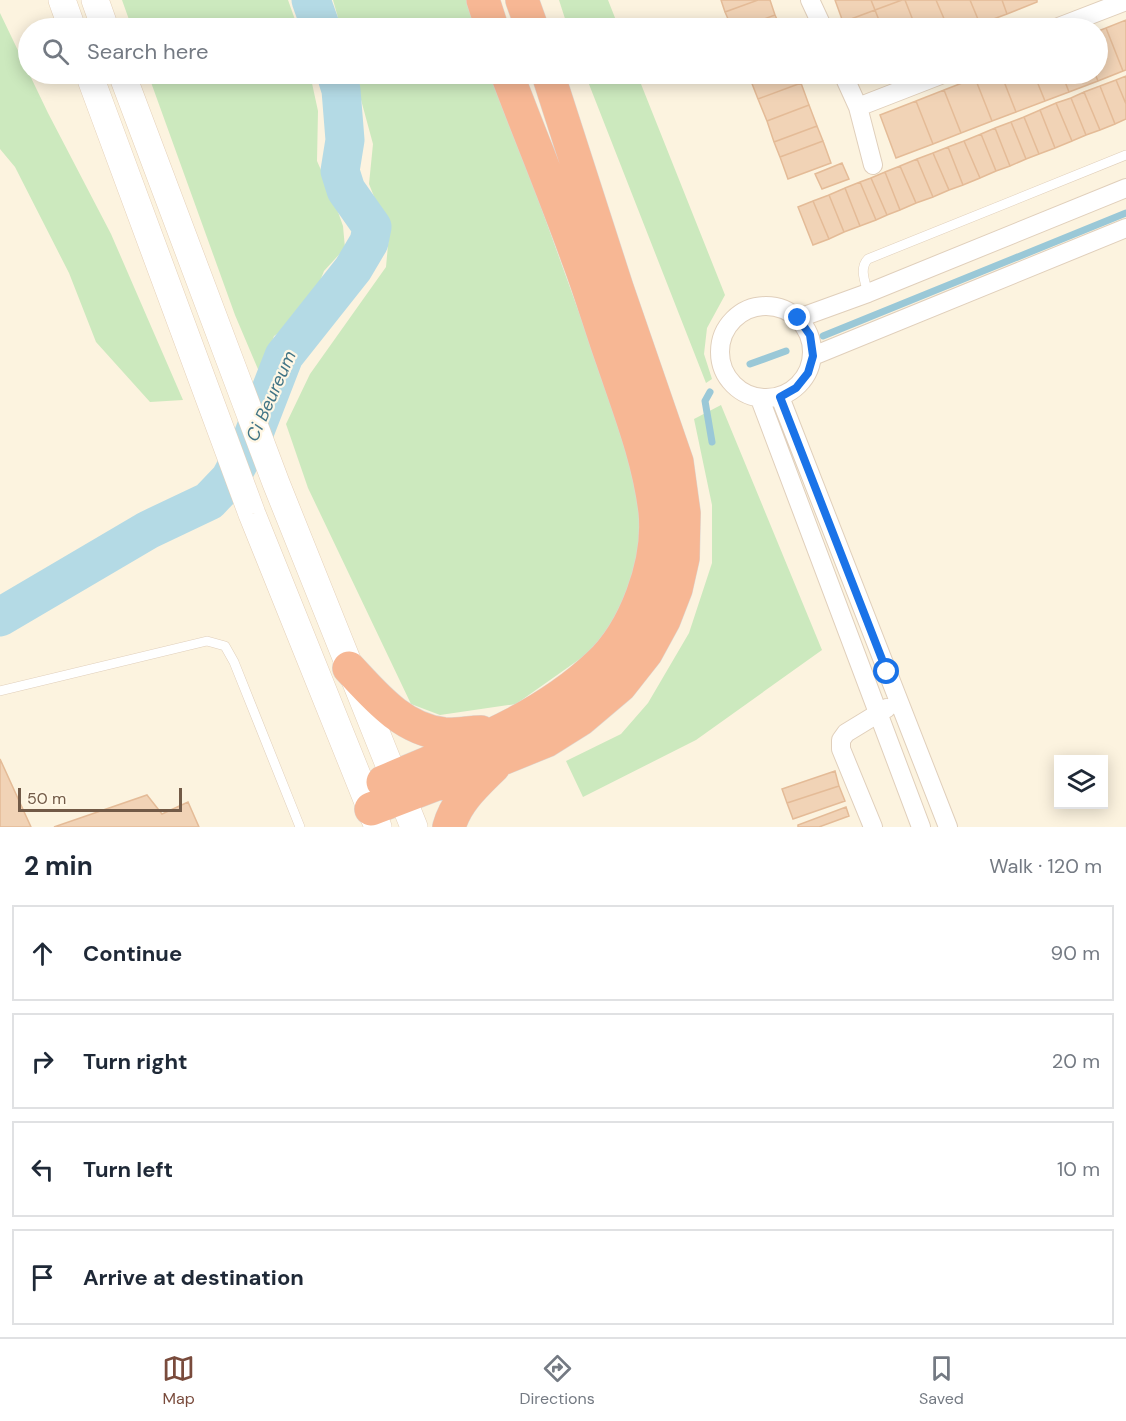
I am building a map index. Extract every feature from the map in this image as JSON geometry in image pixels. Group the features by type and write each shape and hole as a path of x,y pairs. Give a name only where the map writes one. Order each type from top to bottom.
{"highway":[{"path":"483,0 489,18"},
{"path":"522,0 528,18"},
{"path":"449,827 467,792 499,746 532,713 572,688 600,664 622,634 639,603 654,546 655,513 640,443 578,257 511,84"},
{"path":"371,809 397,787 499,746 546,741 581,719 620,686 646,653 664,620 676,589 682,558 684,513 676,462 551,84"},
{"path":"350,668 384,706 415,726 499,746"}],"main road":[{"path":"62,0 68,18"},
{"path":"95,0 101,18"},
{"path":"93,84 252,514 371,809"},
{"path":"126,84 276,483 414,827"}],"street":[{"path":"810,0 818,18"},
{"path":"1082,18 1126,1"},
{"path":"848,84 858,107 873,165"},
{"path":"858,107 917,84"},
{"path":"798,318 867,293 1126,188"},
{"path":"813,356 1126,228"},
{"path":"753,307 777,307 798,318 810,335 813,356 808,373 796,388 780,397 760,399 741,392 723,371 720,343 733,319 753,307"},
{"path":"780,397 948,827"},
{"path":"760,399 921,827"},
{"path":"873,827 841,749 841,740 846,733 899,701"}],"lane":[{"path":"867,293 863,269 868,259 1126,154"},
{"path":"0,691 207,641 225,646 234,662 300,827"}],"green space":[{"path":"122,0 288,0 294,18 128,18"},
{"path":"333,0 466,0 472,18 338,18"},
{"path":"559,0 608,0 615,18 565,18"},
{"path":"0,13 18,50 18,84 34,84 111,234 183,400 150,402 96,342 69,273 15,167 0,149"},
{"path":"152,84 312,84 318,111 317,161 343,226 345,248 324,271 307,313 274,336 260,374 235,315"},
{"path":"357,84 497,84 638,476 644,553 627,611 594,649 516,704 440,715 411,704 308,488 286,424 310,374 386,267 389,234 369,184 373,144"},
{"path":"589,84 641,84 725,295 707,328 704,354 712,379 706,383"},
{"path":"721,405 822,650 696,740 583,797 566,761 621,734 648,703 689,633 712,563 712,505 694,419"}],"building":[{"path":"721,0 758,0 725,12"},
{"path":"758,0 770,0 775,15 767,18 728,18 725,12"},
{"path":"835,0 871,0 875,10 854,18 842,18"},
{"path":"871,0 902,0 875,10"},
{"path":"905,0 912,18 878,18 875,10"},
{"path":"905,0 936,0 944,18 912,18"},
{"path":"936,0 970,0 978,18 944,18"},
{"path":"970,0 1002,0 1007,14 996,18 978,18"},
{"path":"1002,0 1037,0 1037,2 1007,14"},
{"path":"875,10 878,18 854,18"},
{"path":"1126,20 1126,70 1123,71 1108,33 1108,27"},
{"path":"1108,33 1123,71 1108,77"},
{"path":"1126,76 1126,104 1116,80"},
{"path":"1116,80 1126,104 1126,119 1115,124 1100,86"},
{"path":"752,84 798,84 758,99"},
{"path":"801,84 809,105 767,121 758,99"},
{"path":"960,84 977,84 992,121 961,133 944,90"},
{"path":"977,84 1005,84 1016,112 992,121"},
{"path":"1005,84 1038,84 1045,101 1016,112"},
{"path":"1038,84 1066,84 1069,92 1045,101"},
{"path":"1066,84 1090,84 1069,92"},
{"path":"1100,86 1115,124 1100,130 1084,92"},
{"path":"944,90 961,133 933,144 916,101"},
{"path":"1084,92 1100,130 1086,135 1071,98"},
{"path":"1071,98 1086,135 1072,141 1056,103"},
{"path":"916,101 933,144 896,158 880,115"},
{"path":"1056,103 1072,141 1055,148 1040,110"},
{"path":"809,105 817,126 774,142 767,121"},
{"path":"1040,110 1055,148 1039,154 1024,117"},
{"path":"1024,117 1039,154 1026,159 1011,122"},
{"path":"1011,122 1026,159 1010,166 995,128"},
{"path":"817,126 823,141 780,157 774,142"},
{"path":"995,128 1010,166 996,171 981,134"},
{"path":"981,134 996,171 980,178 964,141"},
{"path":"823,141 831,163 788,179 780,157"},
{"path":"964,141 980,178 963,185 948,147"},
{"path":"948,147 963,185 949,190 933,153"},
{"path":"933,153 949,190 933,197 917,159"},
{"path":"917,159 933,197 916,203 900,166"},
{"path":"842,163 849,179 822,189 815,174"},
{"path":"900,166 916,203 900,210 885,172"},
{"path":"885,172 900,210 887,215 871,178"},
{"path":"871,178 887,215 876,220 860,182"},
{"path":"860,182 876,220 860,226 845,188"},
{"path":"845,188 860,226 844,232 829,195"},
{"path":"829,195 844,232 829,239 813,201"},
{"path":"813,201 829,239 813,245 798,207"},
{"path":"0,759 31,827 0,827"},
{"path":"835,771 839,786 787,803 782,789"},
{"path":"839,786 845,801 793,819 787,803"},
{"path":"147,795 162,814 188,802 199,827 54,827"},
{"path":"846,807 849,816 819,827 798,827 798,825"}],"waterway":[{"name":"Ci Beureum","path":"311,0 317,18"},
{"name":"Ci Beureum","path":"0,617 148,530 209,501 230,479 253,436 284,356 353,269 369,242 372,227 346,190 340,171 345,140 339,84"},
{"path":"823,336 1126,213"},
{"path":"750,364 786,351"},
{"path":"710,392 705,401 712,442"}],"route":[{"path":"798,318 810,335 813,356 808,373 796,388 780,397 887,672"}]}
